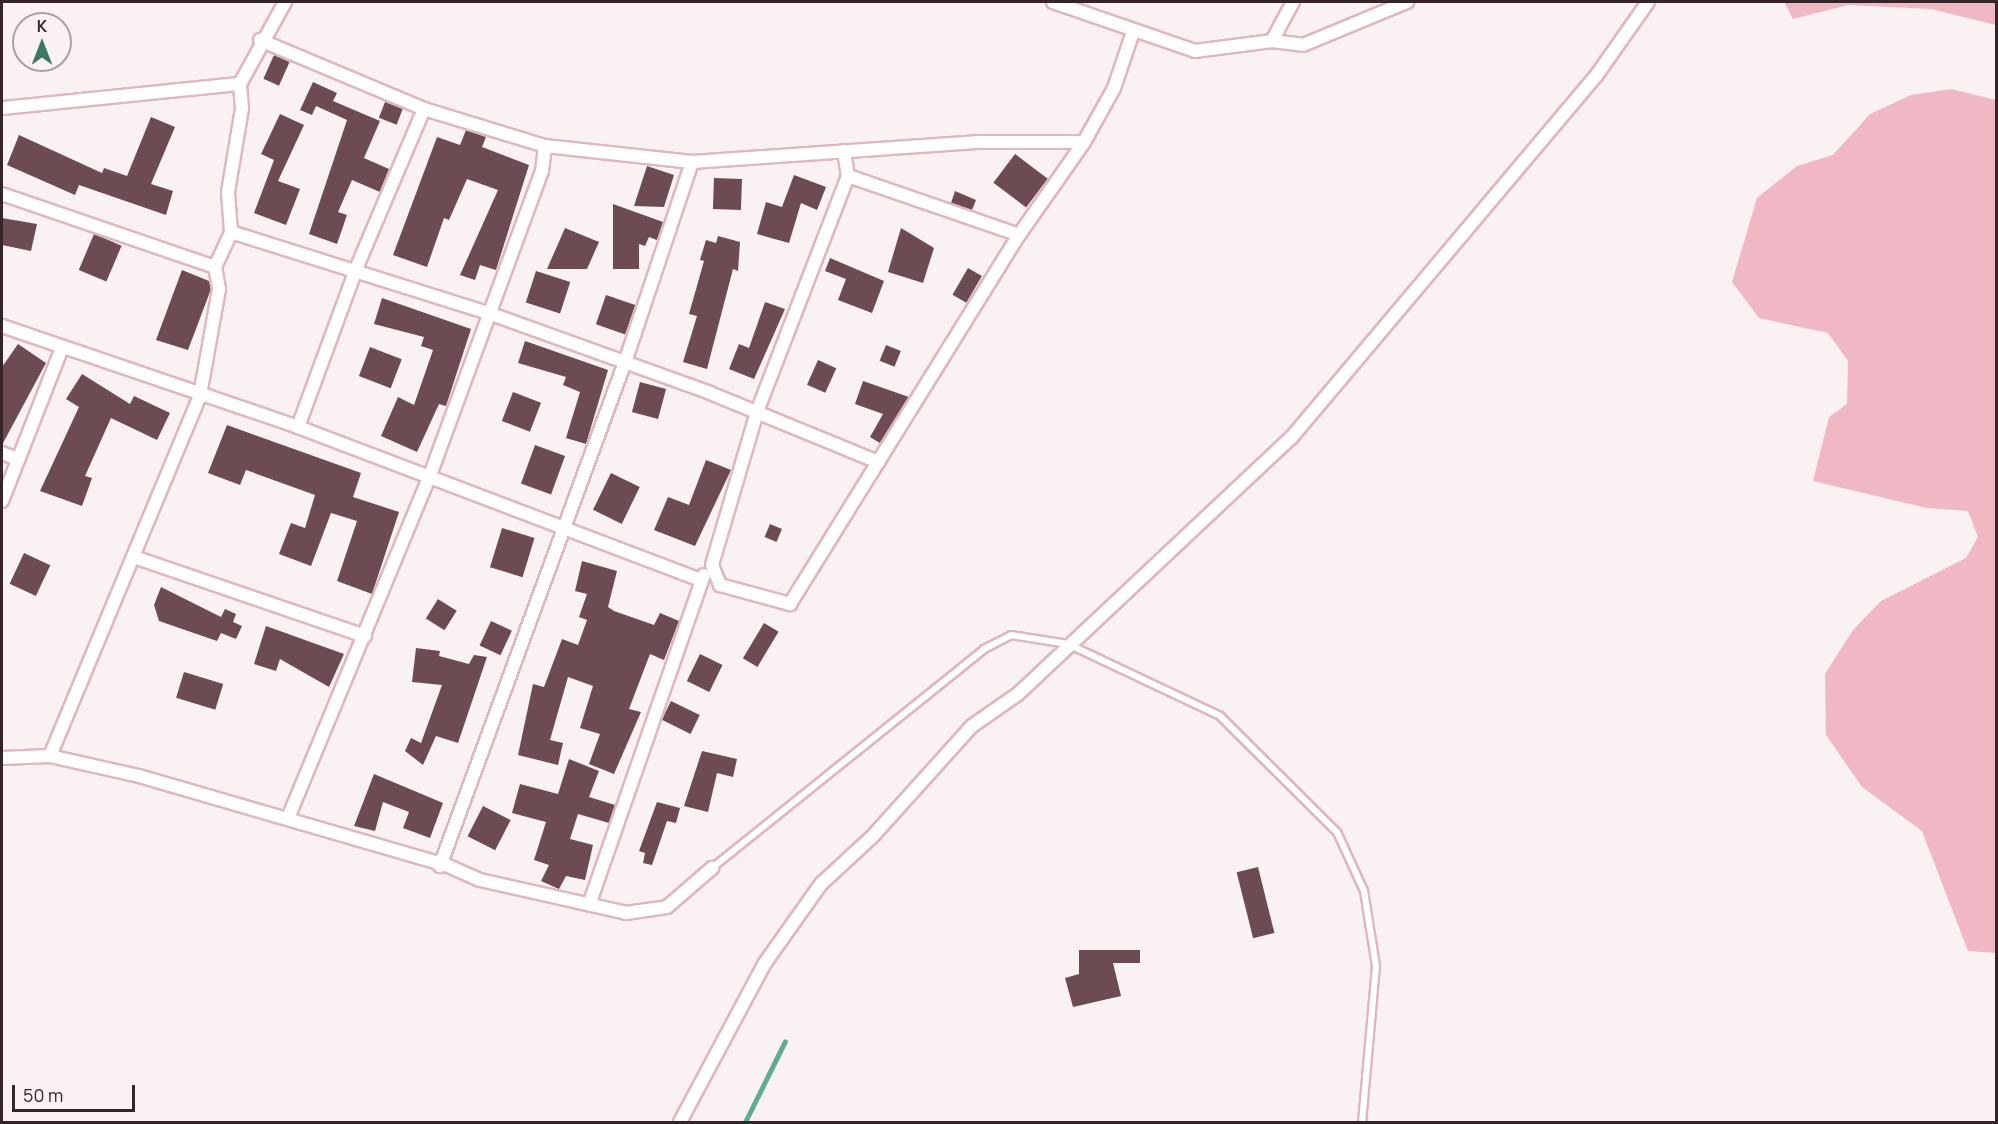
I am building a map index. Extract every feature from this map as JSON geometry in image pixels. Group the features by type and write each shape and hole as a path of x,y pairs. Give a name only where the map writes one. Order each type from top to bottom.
{"street":[{"path":"50,756 137,558 200,395 219,289 215,267 231,231 228,192 242,108 240,84 260,40 285,2"},
{"path":"1053,2 1073,5 1133,32 1195,51 1272,41 1303,45 1407,2"},
{"path":"1272,41 1293,2"},
{"path":"680,1122 765,963 821,884 872,837 956,741 1018,694 1068,644 1291,438 1596,76 1648,2"},
{"path":"712,565 720,585 790,604 1019,235 1084,142 1114,88 1133,32"},
{"path":"260,40 424,109 545,146 692,162 844,151 1084,142"},
{"path":"2,108 240,84"},
{"path":"298,427 356,269 424,109"},
{"path":"288,818 429,478 491,314 545,146"},
{"path":"590,902 700,580 712,565 757,412 848,176 844,151"},
{"path":"440,866 625,362 692,162"},
{"path":"848,176 1019,235"},
{"path":"2,194 215,267"},
{"path":"231,231 356,269 491,314 757,412 878,462"},
{"path":"2,326 298,427 700,580"},
{"path":"2,501 62,348"},
{"path":"2,453 18,459"},
{"path":"137,558 365,636"},
{"path":"2,758 50,756 288,818 440,866 573,903 590,902 626,913 667,907 712,868"}],"lane":[{"path":"712,868 984,649 1011,635 1068,644 1220,716 1337,832 1364,891 1376,966 1362,1122"}],"shaded area":[{"path":"1784,2 1996,2 1996,25 1931,9 1848,5 1793,19"},
{"path":"1951,89 1996,100 1996,953 1968,951 1922,831 1862,787 1826,735 1825,674 1853,630 1881,601 1966,558 1978,537 1968,511 1927,508 1813,481 1829,417 1847,404 1848,361 1828,333 1759,318 1732,282 1757,198 1797,166 1833,155 1870,114 1911,95"}],"building":[{"path":"274,55 290,62 279,86 263,79"},
{"path":"313,82 337,93 333,101 380,121 364,158 389,169 380,192 352,180 338,212 347,215 337,244 309,234 347,120 316,106 312,115 300,110"},
{"path":"385,102 403,109 397,125 379,118"},
{"path":"280,114 304,125 278,181 300,189 286,225 254,213 274,160 261,154"},
{"path":"151,117 175,127 151,184 173,191 166,215 79,185 75,195 7,165 19,135 102,173 104,168 127,176"},
{"path":"466,130 486,137 482,147 529,165 496,270 480,265 475,280 460,275 498,190 467,179 449,220 444,218 427,267 393,255 437,137 460,145"},
{"path":"1015,154 1048,179 1026,207 993,183"},
{"path":"647,166 674,175 664,207 634,206"},
{"path":"794,175 826,187 817,210 801,203 789,243 757,234 766,202 782,207"},
{"path":"714,178 742,179 741,210 713,209"},
{"path":"955,191 976,200 972,210 951,203"},
{"path":"613,204 663,222 657,240 649,237 645,246 639,244 639,269 613,269"},
{"path":"2,218 37,224 31,251 2,245"},
{"path":"565,228 599,242 587,269 547,269"},
{"path":"901,228 934,248 923,283 888,272"},
{"path":"94,234 122,246 106,282 79,270"},
{"path":"718,236 740,242 738,271 733,269 707,369 683,362 697,316 689,314 704,261 700,260 706,240 716,243"},
{"path":"830,258 884,281 872,313 838,300 846,279 825,271"},
{"path":"968,268 982,276 966,303 952,295"},
{"path":"182,270 209,281 211,289 188,350 156,340"},
{"path":"536,271 570,282 560,314 526,302"},
{"path":"606,295 635,305 625,334 596,324"},
{"path":"382,298 471,329 446,406 439,404 417,452 381,436 398,397 414,405 433,350 421,346 424,337 374,324"},
{"path":"765,302 785,309 754,379 729,369 739,344 749,348"},
{"path":"525,341 608,370 586,444 566,438 580,392 563,385 566,377 518,363"},
{"path":"18,344 46,363 2,445 2,367"},
{"path":"886,345 901,351 894,367 880,361"},
{"path":"370,347 402,359 391,388 359,376"},
{"path":"818,360 836,368 825,393 807,385"},
{"path":"82,374 130,404 134,396 170,413 157,440 111,418 85,476 92,478 82,506 40,491 79,407 66,399"},
{"path":"863,381 909,397 880,443 870,437 883,414 855,404"},
{"path":"640,382 666,389 658,419 632,412"},
{"path":"513,392 541,403 530,432 502,421"},
{"path":"227,425 361,473 353,497 399,512 372,594 337,581 357,521 331,513 311,566 279,554 291,523 305,528 315,495 246,470 240,485 208,473"},
{"path":"535,445 565,456 551,494 521,484"},
{"path":"706,460 731,470 695,546 654,530 668,497 689,505"},
{"path":"611,473 640,487 622,524 593,510"},
{"path":"770,524 782,529 776,542 765,537"},
{"path":"502,528 535,538 523,577 490,567"},
{"path":"24,553 50,565 36,596 10,584"},
{"path":"582,561 617,571 608,607 614,611 654,625 660,613 679,621 664,660 650,654 629,709 641,712 614,774 589,764 600,734 580,728 593,686 568,677 550,740 563,743 558,765 518,755 533,684 544,687 562,639 578,645 587,620 579,617 587,594 575,591"},
{"path":"161,587 221,617 225,609 236,614 233,622 242,626 236,639 221,633 217,641 159,621 154,605"},
{"path":"438,599 457,611 444,630 426,619"},
{"path":"491,621 512,631 500,655 480,645"},
{"path":"764,623 779,632 757,667 743,658"},
{"path":"266,626 344,654 329,687 280,659 276,671 254,664"},
{"path":"416,648 440,651 439,656 469,664 474,655 487,657 458,743 436,736 423,765 405,751 411,738 421,743 442,685 412,682"},
{"path":"700,654 722,665 709,692 687,681"},
{"path":"184,672 223,684 215,710 176,698"},
{"path":"671,701 700,715 691,734 662,720"},
{"path":"702,751 737,759 733,777 717,773 708,812 684,806"},
{"path":"569,759 599,771 589,797 615,805 609,823 578,814 570,839 593,845 585,880 566,876 559,889 541,881 549,865 534,860 546,822 512,813 520,784 558,794"},
{"path":"374,774 443,803 430,838 403,828 409,812 383,802 375,831 354,826"},
{"path":"657,802 680,808 676,823 667,821 652,865 643,863 645,853 639,851"},
{"path":"483,806 511,820 495,850 468,836"},
{"path":"1258,867 1274,933 1253,938 1237,872"},
{"path":"1079,950 1140,950 1140,963 1113,963 1121,996 1073,1007 1065,978 1079,974"}],"waterway":[{"path":"745,1122 785,1041"}]}
